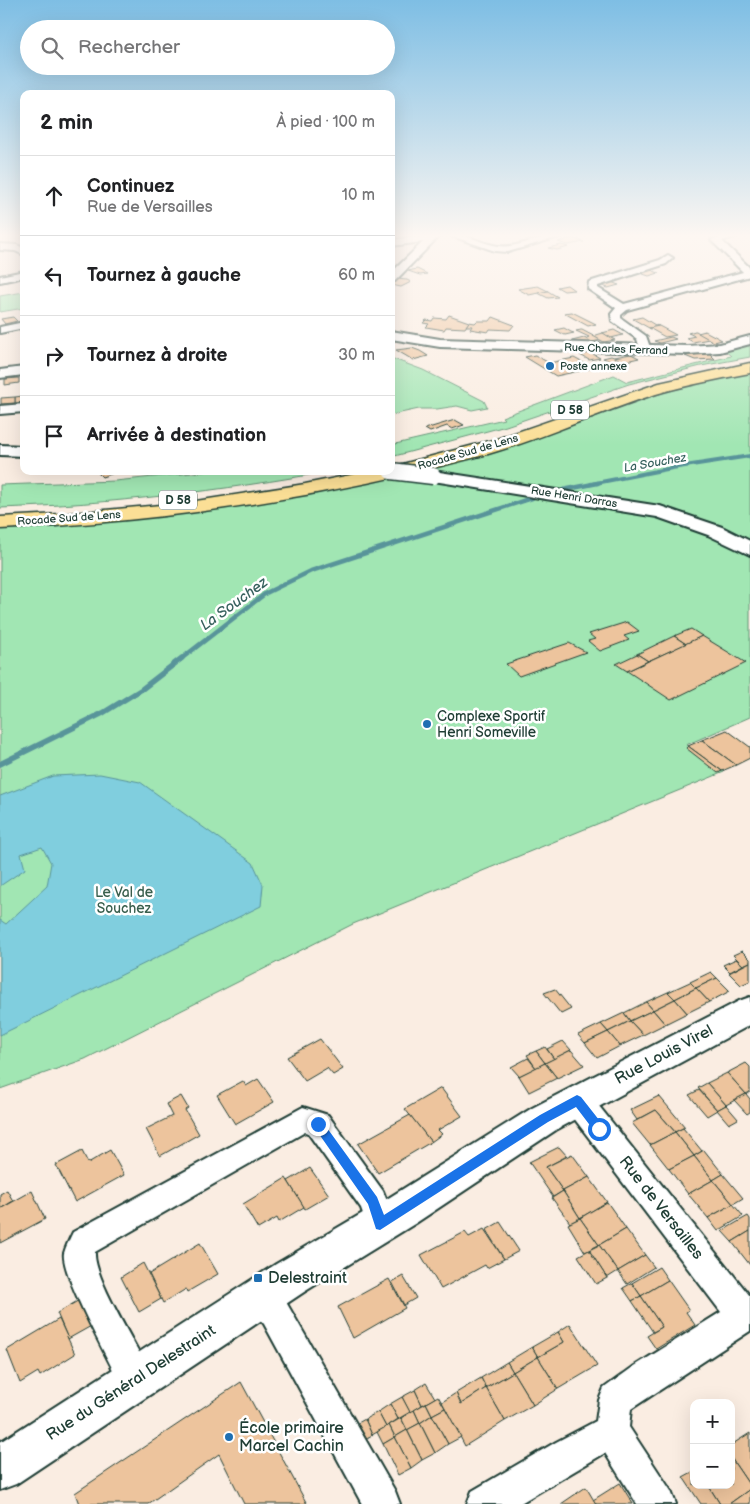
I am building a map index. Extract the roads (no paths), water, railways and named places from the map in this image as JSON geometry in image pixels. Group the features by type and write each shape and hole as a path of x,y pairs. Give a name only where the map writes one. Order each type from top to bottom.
{"highway":[{"name":"Rocade Sud de Lens","path":"395,462 486,438 628,390 676,376 750,361"},
{"name":"Rocade Sud de Lens","path":"395,472 486,448 639,394 717,374 750,368"},
{"name":"Rocade Sud de Lens","path":"0,513 98,508 186,499 297,483 336,475"},
{"name":"Rocade Sud de Lens","path":"0,523 171,510 257,499 359,481 382,475"}],"street":[{"path":"619,305 623,308"},
{"path":"633,305 623,308 616,314 616,319 642,338 646,350"},
{"path":"0,330 20,326"},
{"name":"Rue Charles Ferrand","path":"395,336 426,342 646,350 704,349 750,340"},
{"path":"0,374 20,371"},
{"path":"0,410 20,408"},
{"path":"0,450 20,452"},
{"name":"Rue Henri Darras","path":"395,471 660,512 715,531 750,549"},
{"name":"Rue Louis Virel","path":"380,1224 544,1119 750,1010"},
{"name":"Rue de Versailles","path":"577,1100 747,1314 644,1379 616,1400 611,1431"},
{"path":"136,1379 98,1307 81,1266 79,1254 84,1242 303,1119 318,1124 373,1201 380,1224"},
{"name":"Rue du Général Delestraint","path":"0,1468 290,1278 380,1224"},
{"path":"262,1298 275,1313 382,1504"},
{"path":"485,1504 568,1454 611,1431 658,1504"}],"water":[{"path":"100,774 140,782 253,863 263,885 261,906 0,1035 0,920 6,924 47,886 51,863 42,847 21,854 25,869 0,886 0,796 53,776"}],"waterway":[{"name":"La Souchez","path":"591,484 672,468 750,456"},
{"name":"La Souchez","path":"563,490 598,483"},
{"name":"La Souchez","path":"181,659 266,593 311,571 532,498"},
{"name":"La Souchez","path":"0,764 103,713 142,689 182,658"}],"place":[{"name":"Poste annexe","path":"550,366"},
{"name":"Complexe Sportif Henri Someville","path":"427,724"},
{"name":"Delestraint","path":"258,1278"},
{"name":"École primaire Marcel Cachin","path":"229,1437"}],"park label":[{"name":"Le Val de Souchez","path":"124,900"}]}
